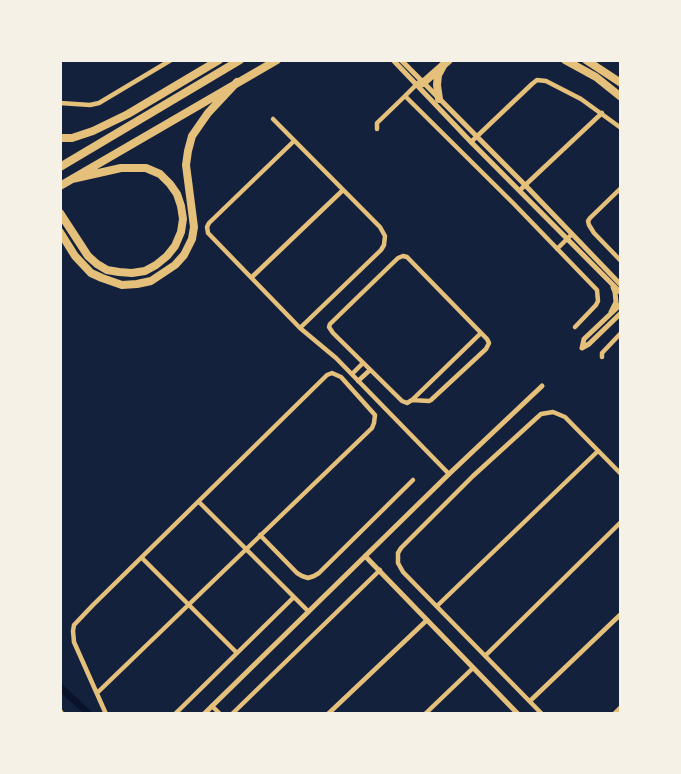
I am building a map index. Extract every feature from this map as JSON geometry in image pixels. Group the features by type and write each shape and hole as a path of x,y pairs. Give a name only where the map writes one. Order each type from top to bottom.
{"highway":[{"path":"60,138 72,138 93,131 128,114 219,60"},
{"path":"60,167 240,60"},
{"path":"60,186 278,60"},
{"path":"565,60 596,77 621,97"},
{"path":"586,60 621,83"},
{"path":"420,82 447,62"},
{"path":"439,99 438,75 447,62"},
{"path":"60,231 75,256 91,273 122,285 151,280 175,265 184,255 192,238 194,227 186,165 192,136 208,113 237,82"},
{"path":"97,144 128,114"},
{"path":"60,213 88,256 107,270 119,272 145,271 167,256 175,246 181,232 183,219 177,194 159,174 146,168 121,168 72,178"}],"street":[{"path":"60,103 90,105 99,103 171,60"},
{"path":"393,60 439,99 477,136 621,285"},
{"path":"401,60 471,142 621,293"},
{"path":"471,142 537,80 546,81 581,99 621,128"},
{"path":"376,129 377,123 420,82"},
{"path":"405,96 597,290 596,305 574,327"},
{"path":"520,190 602,113"},
{"path":"273,119 383,231 385,236 381,250 300,328"},
{"path":"294,141 209,223 207,230 210,236 300,328 352,374 449,474"},
{"path":"621,188 588,221 621,261"},
{"path":"252,277 343,190"},
{"path":"557,249 572,234"},
{"path":"412,400 425,402 431,400 489,343 487,339 407,257 400,257 330,324 329,327 333,333 402,401 407,402 412,400 481,333"},
{"path":"608,316 615,302 615,292 609,281"},
{"path":"620,316 590,344 582,348 584,339 621,304"},
{"path":"602,357 602,353 621,333"},
{"path":"352,374 363,363"},
{"path":"358,381 370,370"},
{"path":"97,693 372,429 375,415 341,378 332,373 327,375 78,620 72,631 74,642 106,714"},
{"path":"204,714 542,386"},
{"path":"542,714 399,568 397,558 401,548 473,476 541,414 553,412 565,417 621,474"},
{"path":"437,606 598,451"},
{"path":"260,535 297,573 308,578 314,576 320,573 413,480"},
{"path":"199,502 308,611"},
{"path":"485,656 621,522"},
{"path":"365,556 518,714"},
{"path":"142,558 237,653"},
{"path":"231,714 380,570"},
{"path":"175,714 294,597"},
{"path":"530,701 621,614"},
{"path":"328,714 427,620"},
{"path":"425,714 474,668"},
{"path":"212,706 220,714"},
{"path":"614,714 621,707"}],"water":[{"path":"60,682 93,714 84,714 60,692"}]}
